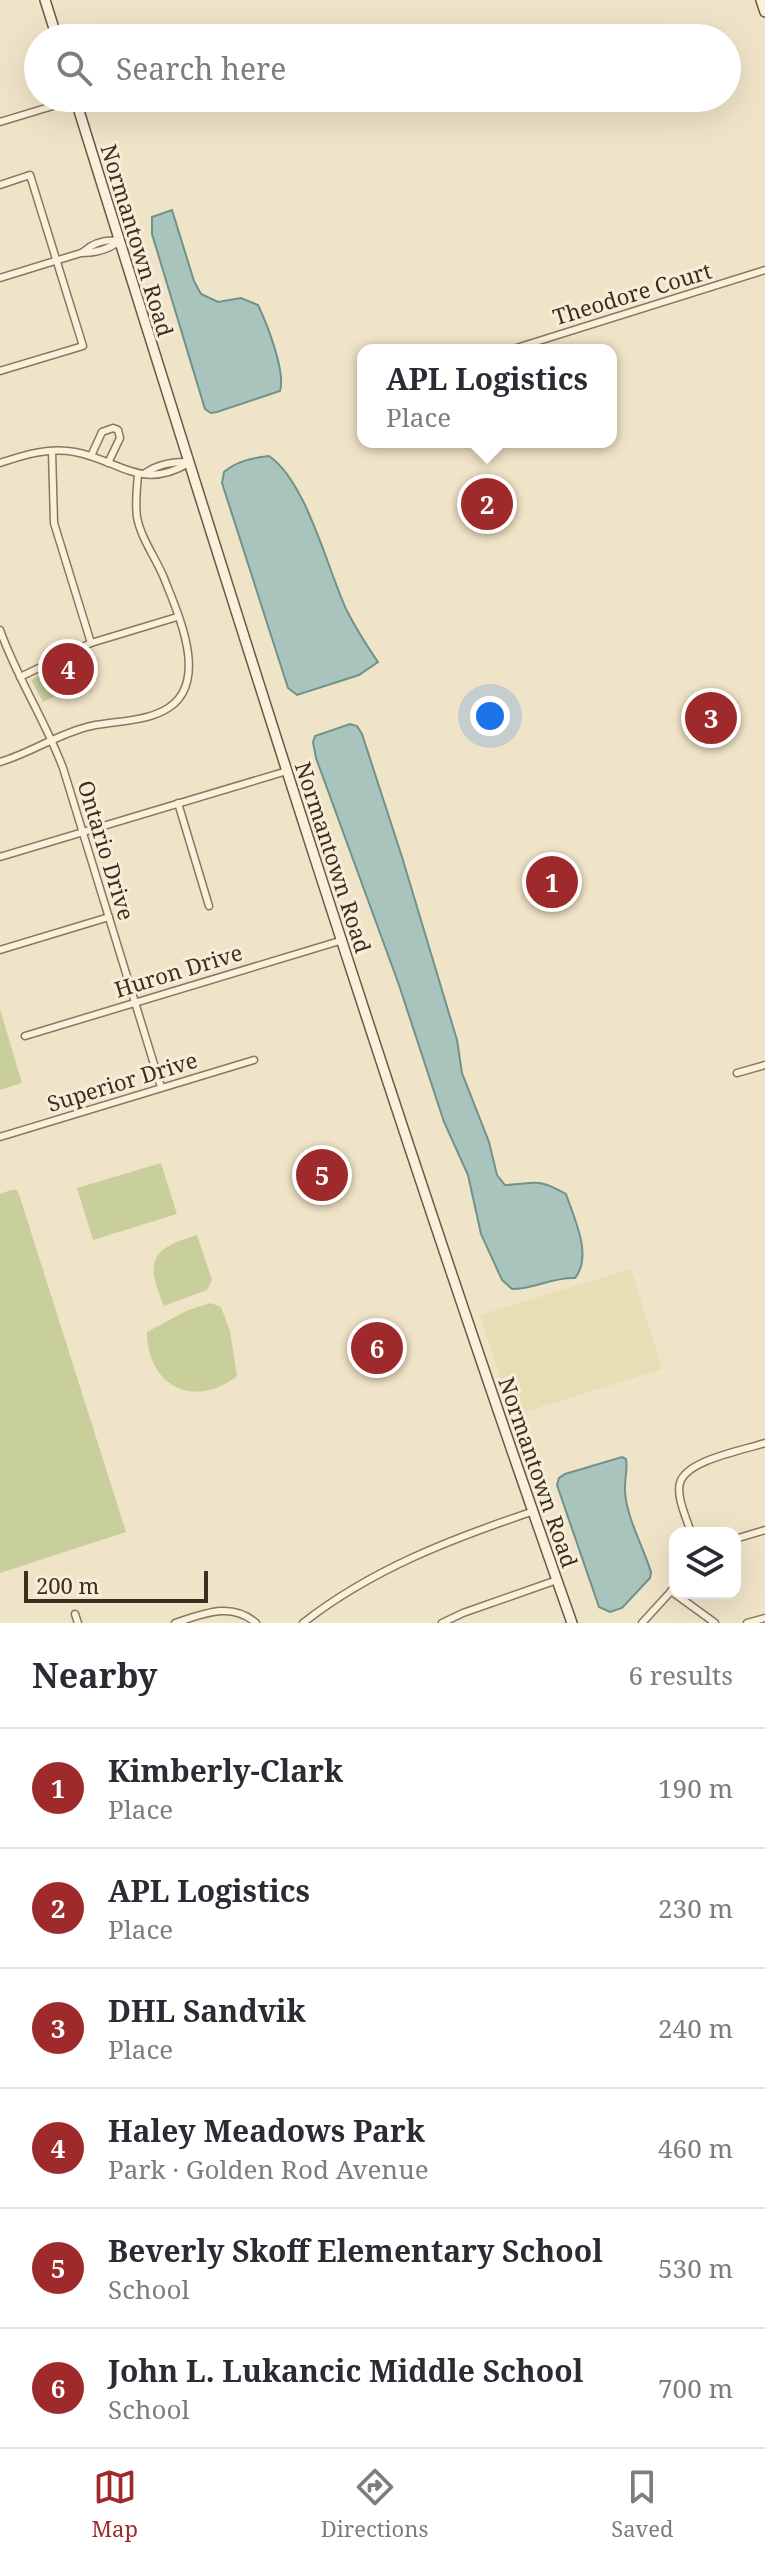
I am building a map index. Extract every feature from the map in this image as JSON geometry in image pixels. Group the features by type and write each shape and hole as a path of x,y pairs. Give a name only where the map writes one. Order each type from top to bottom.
{"street":[{"path":"45,0 53,24"},
{"path":"761,0 765,12"},
{"path":"0,122 33,112"},
{"name":"Normantown Road","path":"80,112 287,771 572,1623"},
{"path":"0,185 30,175 83,346 0,371"},
{"path":"0,278 81,253 91,245 109,239 120,241"},
{"name":"Theodore Court","path":"529,344 765,270"},
{"path":"91,456 102,432 113,428 118,430 120,438 108,463"},
{"path":"52,451 54,523 91,643"},
{"path":"0,463 34,453 72,451 153,476 189,463"},
{"path":"0,762 89,727 150,716 174,705 185,690 190,668 188,653 163,574 137,518 141,474"},
{"path":"20,677 91,643 177,617"},
{"name":"Ontario Drive","path":"0,630 53,741 161,1087"},
{"path":"0,857 287,771"},
{"path":"178,803 209,906"},
{"path":"0,950 109,917"},
{"name":"Huron Drive","path":"25,1036 343,940"},
{"name":"Superior Drive","path":"0,1137 254,1060"},
{"path":"737,1073 765,1065"},
{"path":"689,1527 679,1491 683,1475 696,1464 765,1443"},
{"path":"303,1623 354,1587 397,1563 438,1544 534,1511"},
{"path":"741,1537 765,1530"},
{"path":"442,1623 557,1580"},
{"path":"642,1623 669,1593"},
{"path":"685,1599 715,1623"},
{"path":"175,1623 221,1610 238,1611 256,1623"},
{"path":"75,1614 78,1623"},
{"path":"747,1623 765,1618"}],"shaded area":[{"path":"631,1269 662,1369 512,1416 480,1315"}],"green space":[{"path":"77,658 88,680 43,702 31,680"},
{"path":"0,1009 22,1083 0,1090"},
{"path":"161,1163 177,1214 93,1240 77,1188"},
{"path":"17,1190 19,1194 126,1532 0,1573 0,1194"},
{"path":"197,1235 212,1280 207,1290 164,1306 155,1278 156,1259 169,1246"},
{"path":"211,1303 221,1307 230,1331 237,1376 205,1391 176,1387 164,1379 155,1366 149,1351 147,1332 188,1310"}],"water":[{"path":"172,210 201,294 218,302 241,298 258,305 278,360 280,391 217,412 211,413 205,409 152,234 152,217"},
{"path":"269,456 282,468 305,504 346,609 378,662 359,675 297,695 288,688 222,483 224,472 234,465"},
{"path":"350,724 357,726 362,734 457,1040 462,1073 489,1142 497,1175 505,1185 542,1183 566,1194 582,1248 580,1269 575,1278 512,1289 502,1280 481,1234 468,1175 444,1122 399,985 316,758 315,736"},
{"path":"622,1457 626,1459 625,1492 629,1512 651,1572 650,1578 622,1608 610,1612 599,1607 557,1485 559,1478 565,1474"}],"place":[{"name":"APL Logistics","path":"487,504"},
{"name":"Haley Meadows Park","path":"68,669"},
{"name":"DHL Sandvik","path":"711,718"},
{"name":"Kimberly-Clark","path":"552,882"},
{"name":"Beverly Skoff Elementary School","path":"322,1175"},
{"name":"John L. Lukancic Middle School","path":"377,1348"}]}
